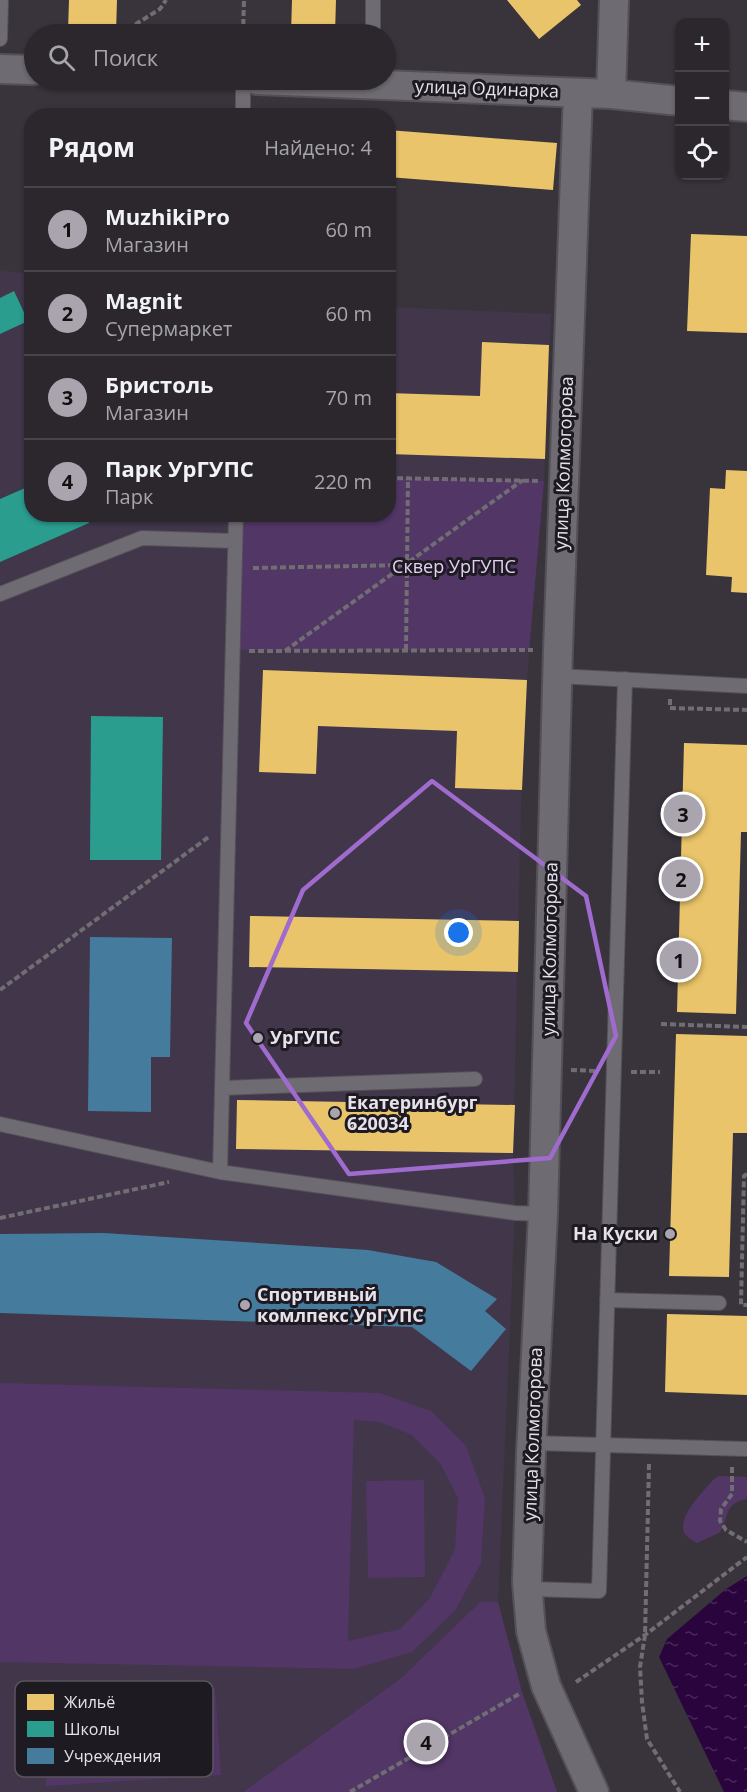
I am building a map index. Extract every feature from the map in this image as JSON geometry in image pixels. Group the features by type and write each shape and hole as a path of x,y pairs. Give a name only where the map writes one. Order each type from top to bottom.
{"street":[{"path":"611,94 614,0"},
{"path":"0,69 24,70"},
{"name":"улица Одинарка","path":"396,83 611,94 675,100"},
{"name":"улица Колмогорова","path":"578,93 557,663 543,1214 531,1443 528,1589 531,1631 546,1686 594,1792"},
{"path":"729,105 747,107"}],"lane":[{"path":"0,39 1,0"},
{"path":"373,0 373,24"},
{"path":"243,90 243,108"},
{"path":"220,1172 236,522"},
{"path":"0,594 142,538 235,541"},
{"path":"557,663 625,679 747,686"},
{"path":"528,1589 599,1591 625,679"},
{"path":"222,1088 475,1079"},
{"path":"0,1124 220,1172 503,1212 543,1214"},
{"path":"607,1300 719,1303"},
{"path":"531,1443 740,1448"}],"path":[{"path":"136,24 160,9 166,0"},
{"path":"243,24 244,0"},
{"path":"396,478 564,480"},
{"path":"406,650 408,478"},
{"path":"285,651 408,565 523,480"},
{"path":"234,569 408,565"},
{"path":"232,650 406,650 557,663"},
{"path":"686,708 747,710"},
{"path":"0,990 228,823"},
{"path":"661,1024 747,1027"},
{"path":"747,1174 744,1176 741,1303 747,1305"},
{"path":"0,1218 173,1181"},
{"path":"650,1446 645,1635 640,1667 642,1701 647,1739 680,1792"},
{"path":"740,1448 732,1494 721,1509 720,1521 726,1530 747,1542"},
{"path":"576,1682 645,1635 747,1557"},
{"path":"350,1792 522,1692 529,1691"}],"highlighted area":[{"path":"432,781 586,896 616,1036 550,1158 349,1174 246,1023 303,890"}],"shaded area":[{"name":"УрГУПС","path":"0,270 24,273 24,522 396,522 396,307 551,314 544,481 527,680 521,805 513,1153 515,1213 498,1602 480,1602 400,1679 243,1792 0,1792"}],"green space":[{"name":"Сквер УрГУПС","path":"396,478 544,481 529,650 232,650 236,522 396,522"},
{"path":"0,1383 380,1393 431,1411 466,1446 485,1498 481,1563 455,1611 412,1652 354,1669 0,1662","holes":["354,1420 379,1422 412,1435 440,1463 458,1498 455,1549 430,1598 400,1629 348,1641"]},
{"path":"719,1476 747,1477 747,1499 739,1501 730,1508 719,1533 697,1543 685,1534 684,1520 698,1497"},
{"path":"424,1480 425,1577 368,1578 366,1481"},
{"path":"480,1602 498,1602 522,1692 557,1792 243,1792 400,1679"},
{"path":"213,1688 215,1688 221,1775 213,1776"},
{"path":"45,1777 189,1777 46,1786"}],"water":[{"path":"747,1576 747,1792 724,1792 659,1657 667,1639 726,1589"}],"building: Жильё":[{"path":"69,0 117,0 116,24 68,24"},
{"path":"292,0 336,0 335,24 291,24"},
{"path":"507,0 577,0 581,5 539,39"},
{"path":"396,131 557,143 553,190 396,178"},
{"path":"691,234 747,236 747,333 687,331"},
{"path":"482,342 549,345 545,459 396,454 396,393 480,396"},
{"path":"726,470 747,471 747,593 731,592 732,577 706,575 710,488 725,489"},
{"path":"263,670 527,680 522,790 455,788 457,731 318,726 316,774 259,772"},
{"path":"684,743 747,745 747,832 741,832 736,1014 677,1012"},
{"path":"250,916 519,921 518,972 249,967"},
{"path":"676,1034 747,1036 747,1133 733,1133 729,1277 669,1276"},
{"path":"237,1100 515,1105 513,1153 236,1149"},
{"path":"667,1314 747,1316 747,1395 665,1392"}],"building: Школы":[{"path":"14,291 24,312 24,323 0,334 0,298"},
{"path":"24,488 24,522 89,523 0,562 0,499"},
{"path":"91,716 163,717 161,860 90,860"}],"building: Учреждения":[{"path":"90,937 172,938 170,1057 151,1057 151,1112 88,1111"},
{"name":"Спортивный комлпекс УрГУПС","path":"104,1233 368,1250 436,1262 497,1299 485,1311 506,1329 471,1371 412,1327 0,1313 0,1234"}],"place":[{"name":"Бристоль","path":"683,814"},
{"name":"Magnit","path":"681,879"},
{"name":"MuzhikiPro","path":"679,960"},
{"name":"УрГУПС","path":"258,1038"},
{"name":"Екатеринбург 620034","path":"335,1113"},
{"name":"На Куски","path":"670,1234"},
{"name":"Спортивный комлпекс УрГУПС","path":"245,1305"},
{"name":"Парк УрГУПС","path":"426,1742"}]}
